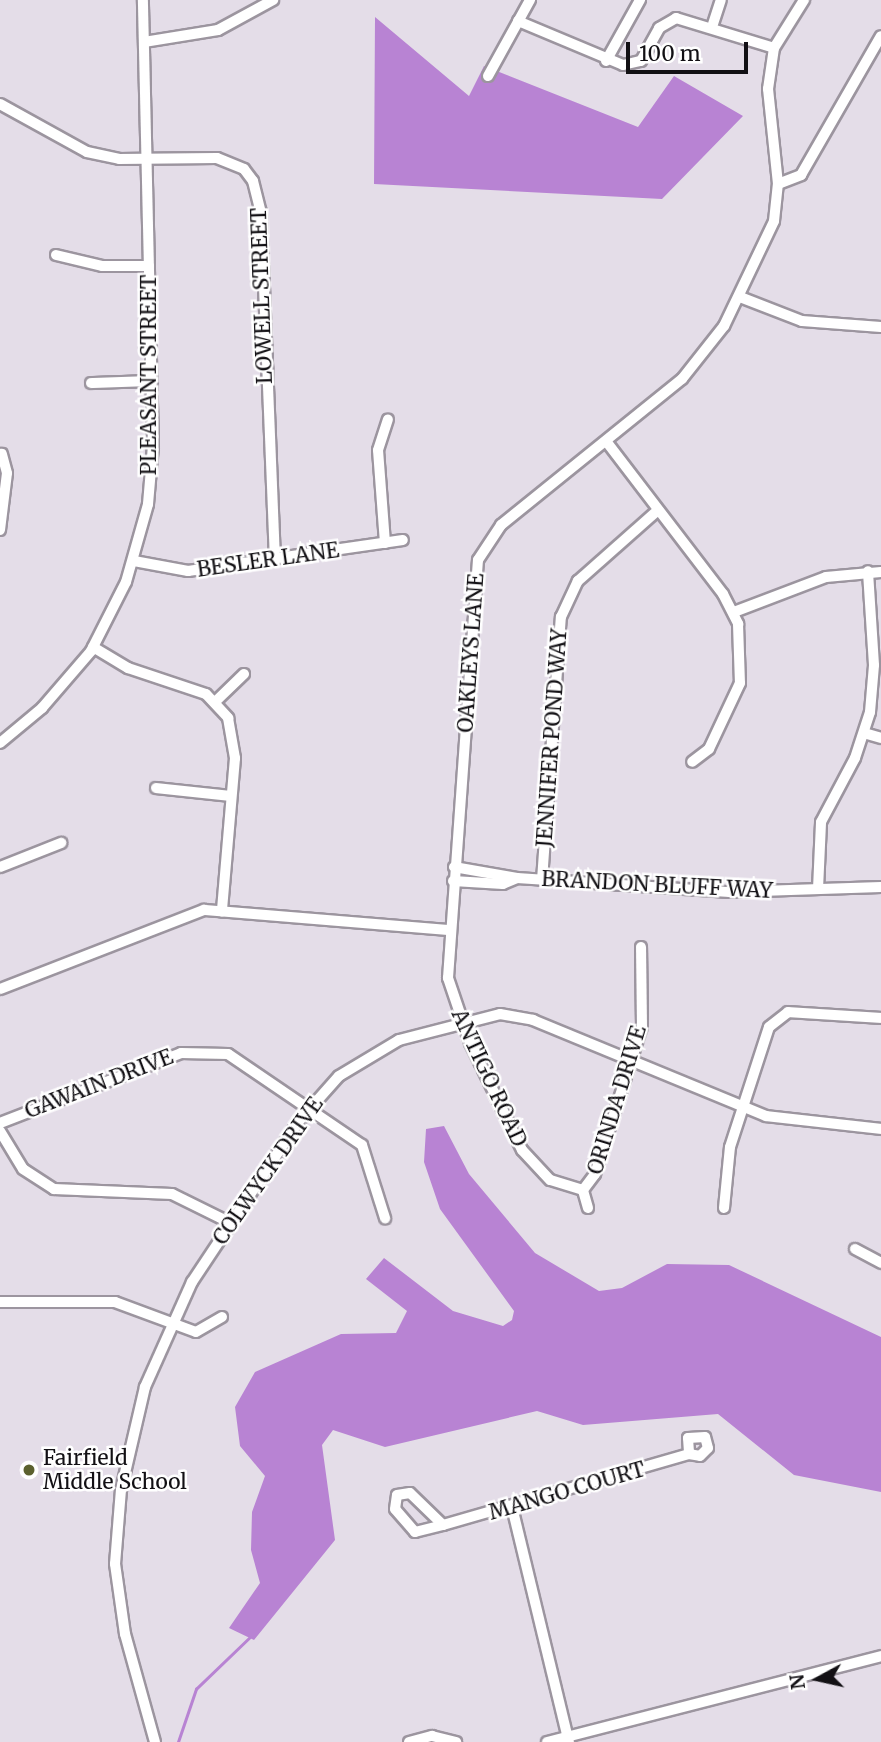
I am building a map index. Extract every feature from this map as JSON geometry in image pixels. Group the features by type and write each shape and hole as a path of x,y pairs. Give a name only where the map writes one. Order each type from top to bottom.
{"street":[{"name":"PLEASANT STREET","path":"0,743 42,708 93,647 134,562 152,475 143,0"},
{"path":"144,42 218,30 273,0"},
{"path":"488,76 530,0"},
{"path":"606,61 640,0"},
{"path":"713,24 721,0"},
{"name":"OAKLEYS LANE","path":"449,930 478,560 500,525 695,366 740,297 770,234 778,184 768,101 774,48 804,0"},
{"path":"517,21 606,61 641,61 659,28 671,19 713,24 774,48"},
{"path":"778,184 801,175 881,36"},
{"name":"LOWELL STREET","path":"0,104 87,152 146,158 227,161 244,169 259,200 275,559"},
{"path":"56,255 102,266 149,266"},
{"path":"740,297 802,321 881,327"},
{"path":"91,383 152,381"},
{"path":"385,543 378,450 388,420"},
{"path":"606,441 734,612 740,683 709,749 692,762"},
{"path":"0,530 7,473 2,454"},
{"name":"JENNIFER POND WAY","path":"542,880 561,617 578,581 658,510"},
{"name":"BESLER LANE","path":"134,562 188,571 403,540"},
{"path":"734,612 826,577 868,571 881,572"},
{"path":"818,889 821,821 864,733 874,665 868,571"},
{"path":"93,647 216,701 235,741 222,911"},
{"path":"216,701 244,674"},
{"path":"864,733 881,738"},
{"path":"156,788 231,796"},
{"path":"0,867 61,843"},
{"name":"BRANDON BLUFF WAY","path":"454,867 517,878 704,891 881,887"},
{"name":"BRANDON BLUFF WAY","path":"453,881 503,884 517,878"},
{"path":"0,989 179,916 222,911 449,930"},
{"name":"ANTIGO ROAD","path":"449,930 448,978 461,1020 526,1156 550,1180 583,1190"},
{"name":"ORINDA DRIVE","path":"588,1208 583,1190 595,1174 642,1027 641,947"},
{"path":"724,1208 727,1161 743,1107 777,1018 799,1012 881,1018"},
{"name":"COLWYCK DRIVE","path":"155,1742 121,1614 116,1528 145,1387 171,1321 231,1223 310,1107 339,1076 378,1049 461,1020 518,1016 783,1121 881,1129"},
{"name":"GAWAIN DRIVE","path":"0,1123 193,1051 244,1062 362,1145 385,1218"},
{"path":"0,1131 23,1169 54,1189 172,1194 231,1223"},
{"path":"855,1249 881,1263"},
{"path":"0,1303 115,1302 203,1332 222,1317"},
{"name":"MANGO COURT","path":"443,1525 410,1493 397,1495 395,1509 415,1532 443,1525 512,1507 689,1454"},
{"path":"512,1507 568,1739"},
{"path":"547,1742 568,1739 881,1656"},
{"path":"409,1742 432,1736 456,1742"}],"shaded area":[{"path":"375,17 469,96 484,66 638,127 674,76 743,116 662,199 374,184"},
{"path":"444,1126 469,1174 535,1253 599,1291 622,1288 667,1264 729,1265 881,1337 881,1492 794,1475 718,1414 583,1425 537,1411 385,1447 333,1430 322,1445 335,1540 254,1640 229,1628 260,1583 251,1550 252,1512 265,1476 240,1446 235,1407 255,1372 341,1334 396,1333 407,1311 366,1279 384,1258 453,1311 503,1326 512,1320 514,1311 440,1209 424,1162 426,1129"}],"waterway":[{"path":"178,1742 196,1689 249,1638"}],"place":[{"name":"Fairfield Middle School","path":"29,1470"}]}
